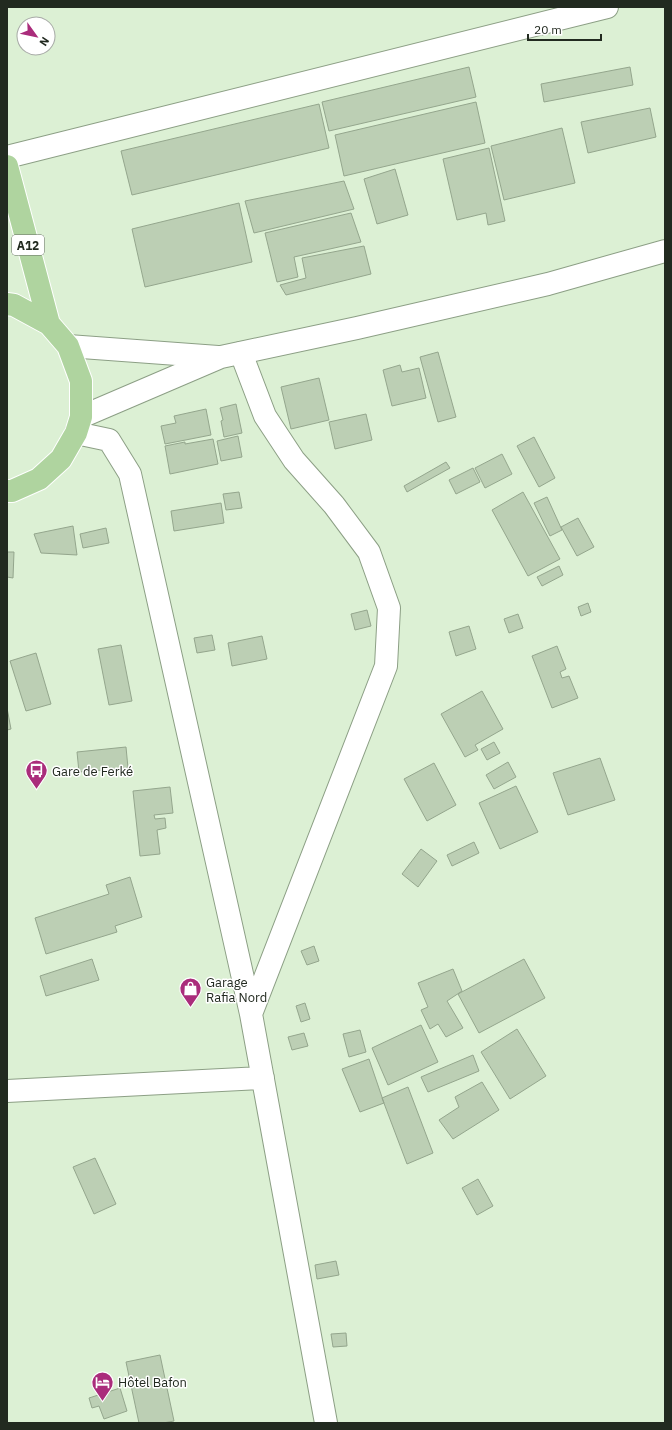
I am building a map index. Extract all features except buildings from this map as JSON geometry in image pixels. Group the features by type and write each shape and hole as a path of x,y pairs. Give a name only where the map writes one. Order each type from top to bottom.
{"main road":[{"name":"A12","path":"7,166 49,324"},
{"path":"7,304 14,305 49,324 68,346 81,381 78,425 61,459 39,479 9,493"}],"street":[{"path":"7,157 607,7"},
{"path":"78,425 231,355 548,284 665,251"},
{"path":"68,346 231,355"},
{"path":"231,355 265,416 294,460 334,505 369,552 389,608 386,666 250,1014"},
{"path":"78,425 109,440 130,474 250,1014 326,1423"},
{"path":"7,1091 263,1078"}],"place":[{"name":"Gare de Ferké","path":"36,790"},
{"name":"Garage Rafia Nord","path":"190,1008"},
{"name":"Hôtel Bafon","path":"102,1402"}]}
